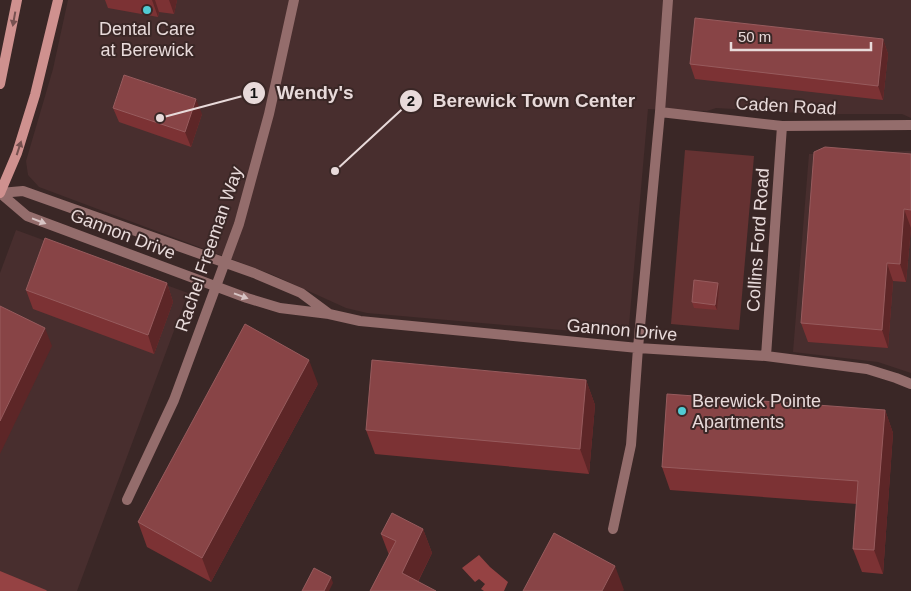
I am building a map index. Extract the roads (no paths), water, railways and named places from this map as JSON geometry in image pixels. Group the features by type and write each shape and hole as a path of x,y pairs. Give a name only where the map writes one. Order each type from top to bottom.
{"street":[{"path":"0,84 17,0"},
{"path":"0,193 17,153 35,95 58,0"},
{"name":"Rachel Freeman Way","path":"127,500 174,400 239,224 270,114 294,0"},
{"path":"613,529 631,446 668,0"},
{"name":"Caden Road","path":"660,112 782,126 911,125"},
{"name":"Collins Ford Road","path":"766,356 782,126"},
{"name":"Gannon Drive","path":"329,314 301,293 224,262 23,192 0,193 28,216 247,298 280,308 329,314 360,321 638,348 766,356 867,369 911,384"}],"place":[{"name":"Dental Care at Berewick","path":"147,10"},
{"name":"Wendy's","path":"160,118"},
{"name":"Berewick Town Center","path":"335,171"},
{"name":"Berewick Pointe Apartments","path":"682,411"}]}
